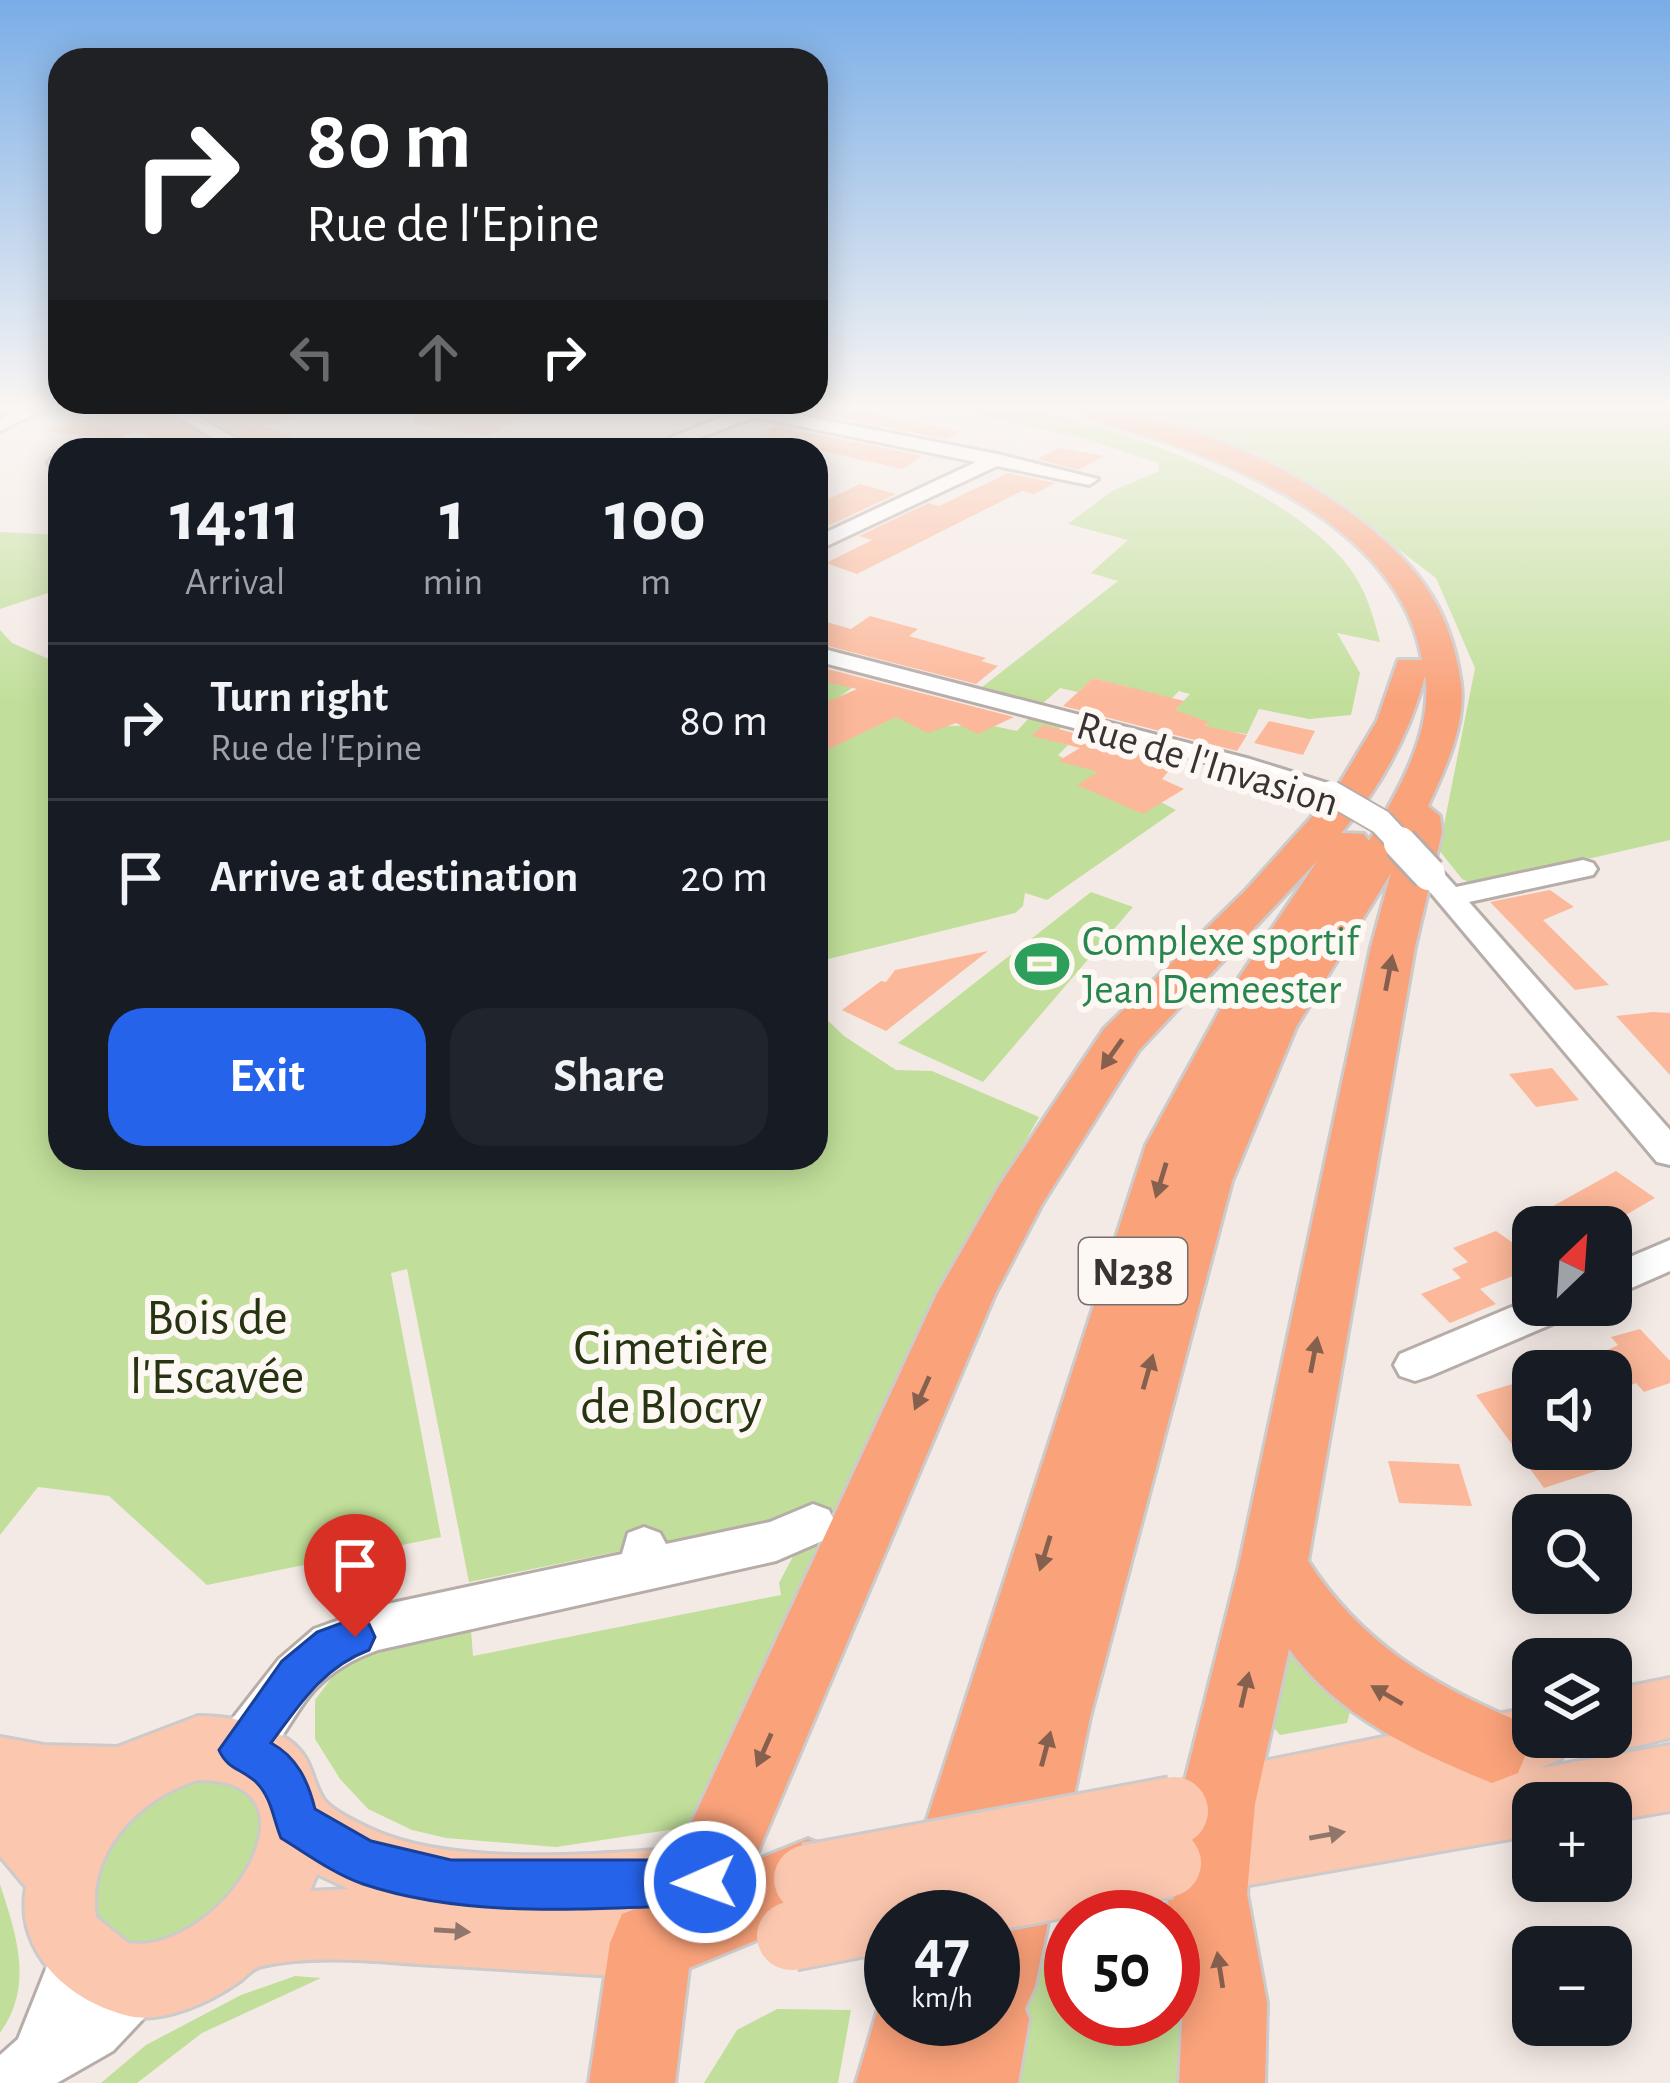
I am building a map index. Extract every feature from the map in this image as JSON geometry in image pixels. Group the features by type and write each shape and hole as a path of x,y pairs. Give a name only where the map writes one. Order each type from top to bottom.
{"highway":[{"name":"N238","path":"946,1890 1172,1145 1212,1060 1257,983 1381,800 1412,711 1410,668 1383,589 1363,562 1297,507"},
{"name":"N238","path":"1011,1890 1076,1632 1211,1156 1246,1075 1290,993 1417,788 1441,718 1444,687 1427,617 1388,560 1322,507"},
{"path":"705,1882 966,1294 1018,1199 1121,1040 1184,971 1260,900 1351,797 1395,721 1410,668"},
{"path":"1222,2083 1225,2003 1193,1834 1273,1566 1394,947 1422,832 1417,788"},
{"path":"1273,1566 1305,1623 1377,1691 1512,1741"},
{"path":"632,2083 651,1943 800,1908"},
{"path":"899,2083 908,2046"},
{"path":"975,2083 982,2046"}],"main road":[{"path":"1632,1716 1670,1708"},
{"path":"1193,1834 1512,1743"},
{"path":"199,1748 240,1750 269,1765 289,1790 297,1823 275,1894 246,1932 179,1974 110,1968 63,1923 60,1874 88,1819 124,1780 154,1762 199,1748"},
{"path":"0,1769 44,1778 124,1780"},
{"path":"297,1823 364,1862 451,1883 705,1882 800,1908 1193,1834 1670,1778"},
{"path":"0,1804 60,1874"},
{"path":"246,1932 336,1924 651,1943"}],"street":[{"path":"828,539 896,507"},
{"name":"Rue de l'Invasion","path":"828,657 1241,764 1331,794 1381,822 1670,1153"},
{"path":"1439,886 1583,868"},
{"path":"1632,1272 1670,1254"},
{"path":"1415,1365 1512,1324"},
{"path":"240,1750 296,1675 331,1645 378,1628 645,1558 776,1541 813,1524"},
{"path":"30,2067 92,2030 110,1968"}],"green space":[{"path":"1090,507 1279,507 1287,512 1322,538 1348,566 1372,612 1380,642 1337,633 1360,673 1351,715 1309,719 1259,709 1247,734 1204,728 1208,723 1175,710 1190,694 1179,691 1165,705 1128,687 1093,678 1078,692 1060,688 1042,704 981,688 1118,581 1091,573 1128,540 1068,524"},
{"path":"1343,507 1670,507 1670,840 1475,885 1462,879 1439,850 1475,668 1436,578"},
{"path":"0,532 48,534 48,593 0,609"},
{"path":"0,630 12,643 48,659 48,1170 828,1170 828,1021 896,1070 932,1071 1039,1117 947,1279 711,1803 682,1828 556,1847 446,1838 412,1830 368,1809 340,1779 315,1739 315,1700 345,1660 470,1617 473,1656 781,1595 779,1583 817,1511 469,1582 407,1269 391,1273 441,1537 207,1585 109,1496 38,1487 0,1535"},
{"path":"828,679 852,688 839,697 944,726 989,725 1017,731 1029,718 1061,727 1050,740 1068,745 1058,755 1063,758 1059,761 1077,758 1176,810 1047,900 1025,893 1023,906 1015,913 828,959"},
{"name":"Complexe sportif Jean Demeester","path":"1091,892 1133,907 983,1082 898,1043"},
{"path":"1280,1629 1353,1700 1347,1723 1280,1735 1263,1716"},
{"path":"188,1769 259,1792 262,1872 186,1941 126,1944 103,1931 89,1909 92,1851"},
{"path":"0,1884 16,1942 19,1979 17,1997 0,2033"},
{"path":"1044,1948 1044,2046 1188,2046 1189,2083 1018,2083 1031,1951"},
{"path":"295,1976 321,1978 202,2033 137,2083 101,2083 146,2045 241,1995"},
{"path":"777,2009 851,2010 838,2083 704,2083 737,2030"}],"building":[{"path":"828,507 868,507 828,526"},
{"path":"919,507 990,507 857,574 828,564 872,540 859,536"},
{"path":"870,616 918,629 909,636 986,658 981,661 998,666 976,684 828,646 828,622 851,629"},
{"path":"828,669 1014,717 978,734 956,723 928,733 896,717 828,749 828,702 857,689 828,683"},
{"path":"1093,678 1184,701 1175,710 1209,722 1205,726 1247,735 1237,751 1063,706"},
{"path":"1269,721 1315,731 1303,755 1254,743"},
{"path":"1043,725 1178,760 1162,779 1184,789 1143,814 1077,785 1098,772 1058,761 1080,748 1032,736"},
{"path":"1550,890 1574,907 1543,920 1609,985 1575,990 1490,902"},
{"name":"Complexe sportif Jean Demeester","path":"988,951 886,1031 842,1010 886,982 895,970"},
{"path":"1670,1013 1670,1075 1616,1016"},
{"path":"1552,1068 1579,1100 1536,1107 1509,1074"},
{"path":"1616,1171 1655,1198 1632,1211 1632,1206 1553,1206"},
{"path":"1496,1231 1512,1242 1512,1276 1480,1289 1496,1304 1450,1323 1421,1294 1461,1278 1452,1269 1468,1262 1453,1248"},
{"path":"1640,1329 1670,1361 1670,1383 1644,1392 1632,1385 1632,1350 1608,1350 1618,1345 1611,1337"},
{"path":"1512,1384 1512,1444 1476,1395"},
{"path":"1388,1461 1459,1464 1472,1506 1399,1503"},
{"path":"1531,1470 1599,1470 1544,1488"}],"place":[{"name":"Complexe sportif Jean Demeester","path":"1042,964"}],"route":[{"path":"355,1637 331,1645 296,1675 240,1750 269,1765 289,1790 297,1823 364,1862 451,1883 705,1882"}],"park label":[{"name":"Bois de l'Escavée","path":"217,1345"},
{"name":"Cimetière de Blocry","path":"671,1375"}]}
